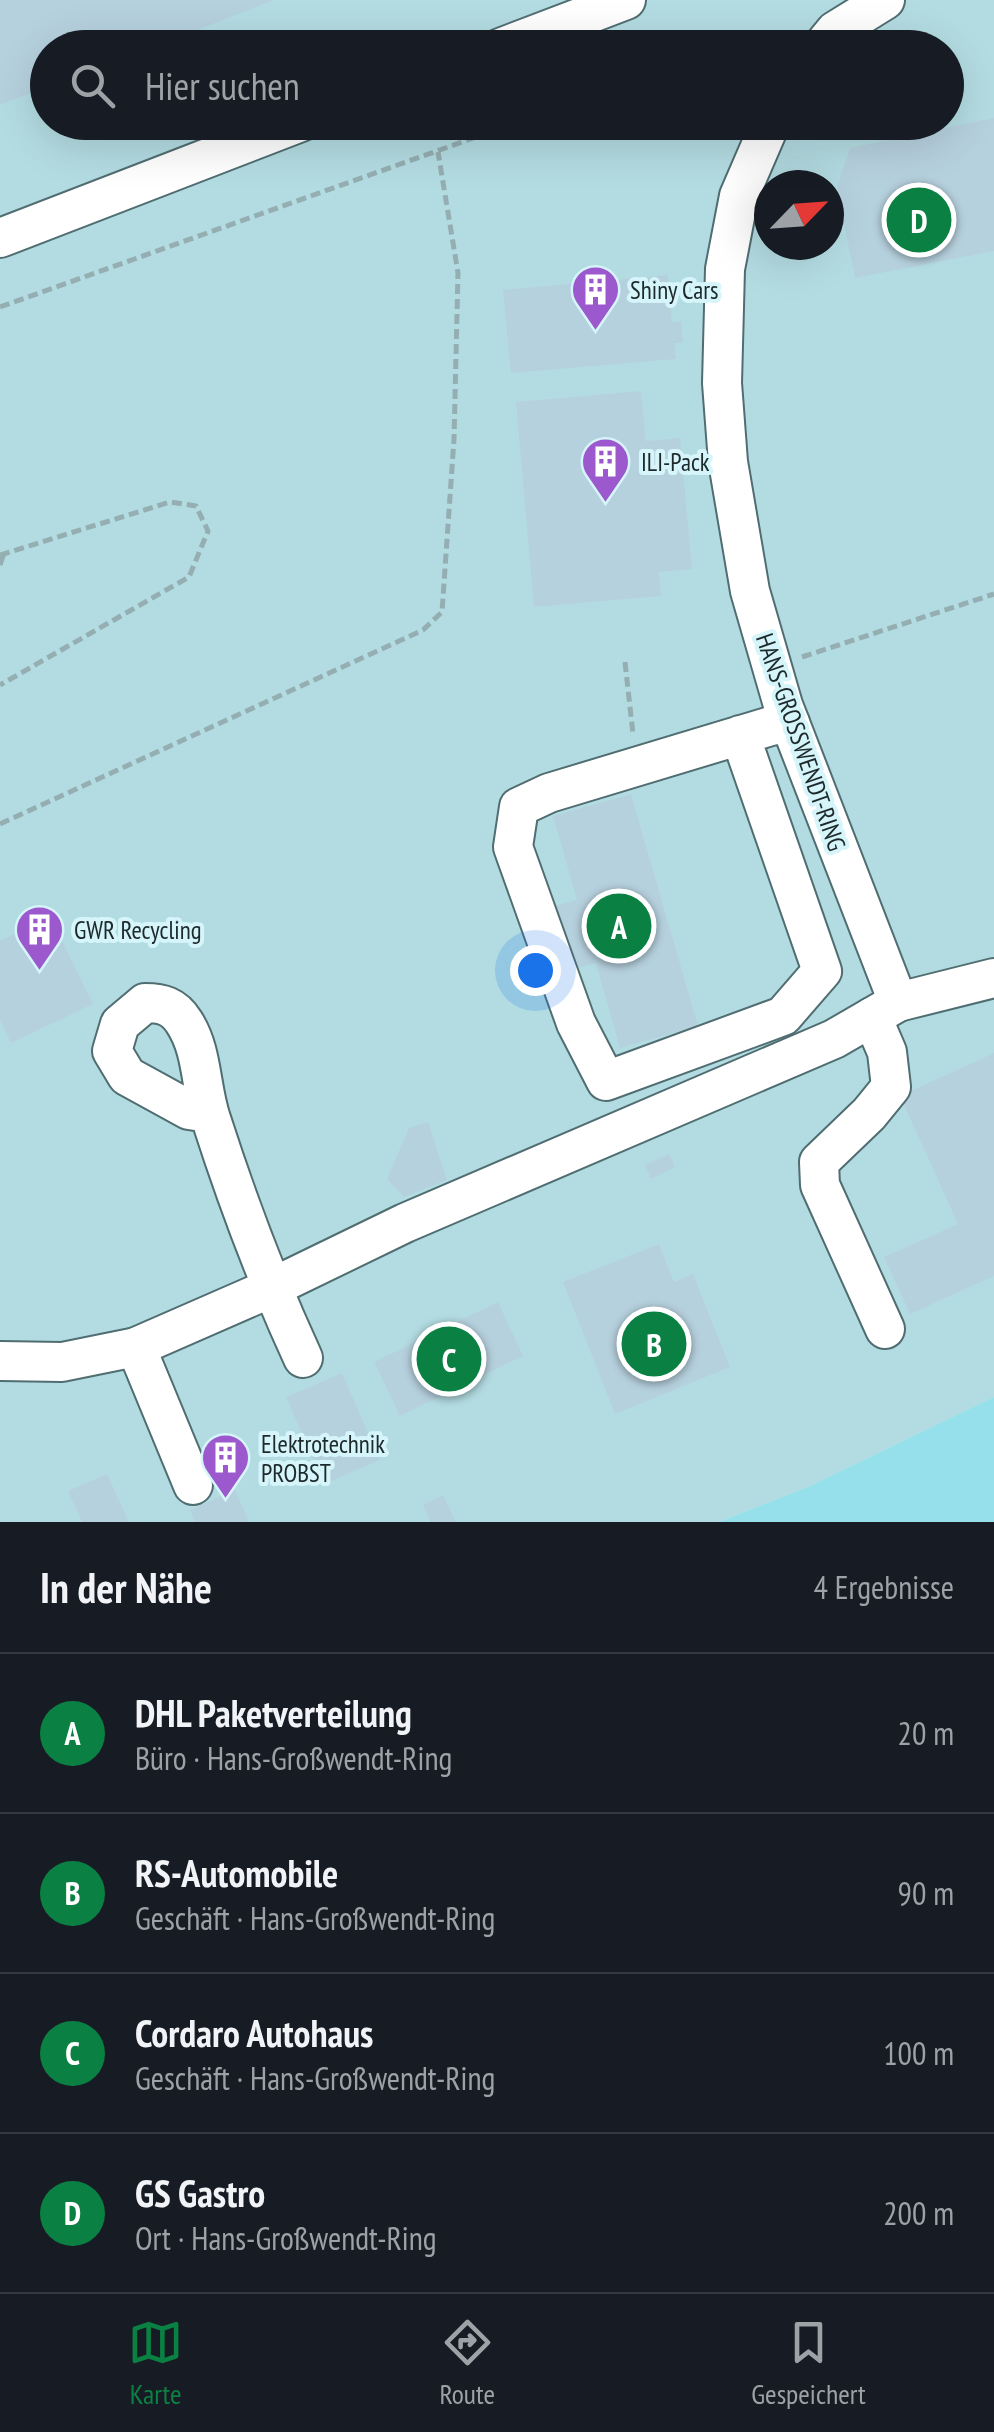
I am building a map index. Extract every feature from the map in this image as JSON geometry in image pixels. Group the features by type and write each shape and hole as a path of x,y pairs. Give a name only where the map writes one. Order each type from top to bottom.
{"street":[{"path":"547,30 626,0"},
{"path":"825,26 885,0"},
{"path":"0,238 254,140"},
{"name":"HANS-GROSSWENDT-RING","path":"763,140 739,196 725,269 722,382 728,462 750,591 885,1010 891,1086 869,1114 819,1162 820,1185 886,1329"},
{"path":"740,735 822,971 783,1016 606,1081 576,1024 513,848 518,807 549,793 740,735 790,723"},
{"path":"0,1360 62,1362 136,1347 405,1223 834,1039 885,1010 994,978"},
{"path":"209,1114 271,1288 302,1358"},
{"path":"136,1347 193,1485"}],"path":[{"path":"0,307 470,140"},
{"path":"0,824 424,630 442,612 454,439 458,273 438,152"},
{"path":"0,565 2,554 170,502 196,506 208,530 189,577 0,685"},
{"path":"772,666 994,594"},
{"path":"624,662 634,742 644,764"}],"shaded area":[{"path":"0,0 994,0 994,1397 808,1487 719,1522 0,1522"},
{"path":"994,1397 994,1522 719,1522 808,1487"}],"building":[{"path":"0,0 274,0 196,30 30,30 30,93 0,105"},
{"path":"994,118 994,251 855,278 844,223 843,170 850,148 888,140 964,140 964,124"},
{"name":"Shiny Cars","path":"668,275 672,322 681,321 683,343 674,343 676,359 511,373 503,290"},
{"name":"ILI-Pack","path":"641,391 646,441 680,438 692,569 659,572 661,596 534,607 516,402"},
{"path":"631,794 698,1026 620,1048 596,963 568,970 551,907 577,900 553,816"},
{"name":"GWR Recycling","path":"50,916 93,1004 11,1043 0,1020 0,941"},
{"path":"994,1053 994,1276 910,1314 884,1257 958,1224 900,1096"},
{"path":"428,1122 447,1180 404,1197 387,1179 409,1128"},
{"path":"669,1154 675,1167 651,1179 645,1165"},
{"path":"659,1244 674,1282 693,1274 730,1367 615,1414 563,1282"},
{"path":"498,1302 523,1356 400,1416 374,1362"},
{"path":"342,1373 380,1460 324,1484 286,1397"},
{"path":"107,1474 129,1522 82,1522 68,1491"},
{"name":"Elektrotechnik PROBST","path":"235,1490 249,1522 195,1522 190,1510"},
{"path":"443,1495 456,1522 431,1522 423,1505"}],"place":[{"name":"GS Gastro","path":"919,220"},
{"name":"Shiny Cars","path":"595,332"},
{"name":"ILI-Pack","path":"606,504"},
{"name":"DHL Paketverteilung","path":"619,926"},
{"name":"GWR Recycling","path":"39,972"},
{"name":"RS-Automobile","path":"654,1344"},
{"name":"Cordaro Autohaus","path":"449,1359"},
{"name":"Elektrotechnik PROBST","path":"226,1500"}]}
